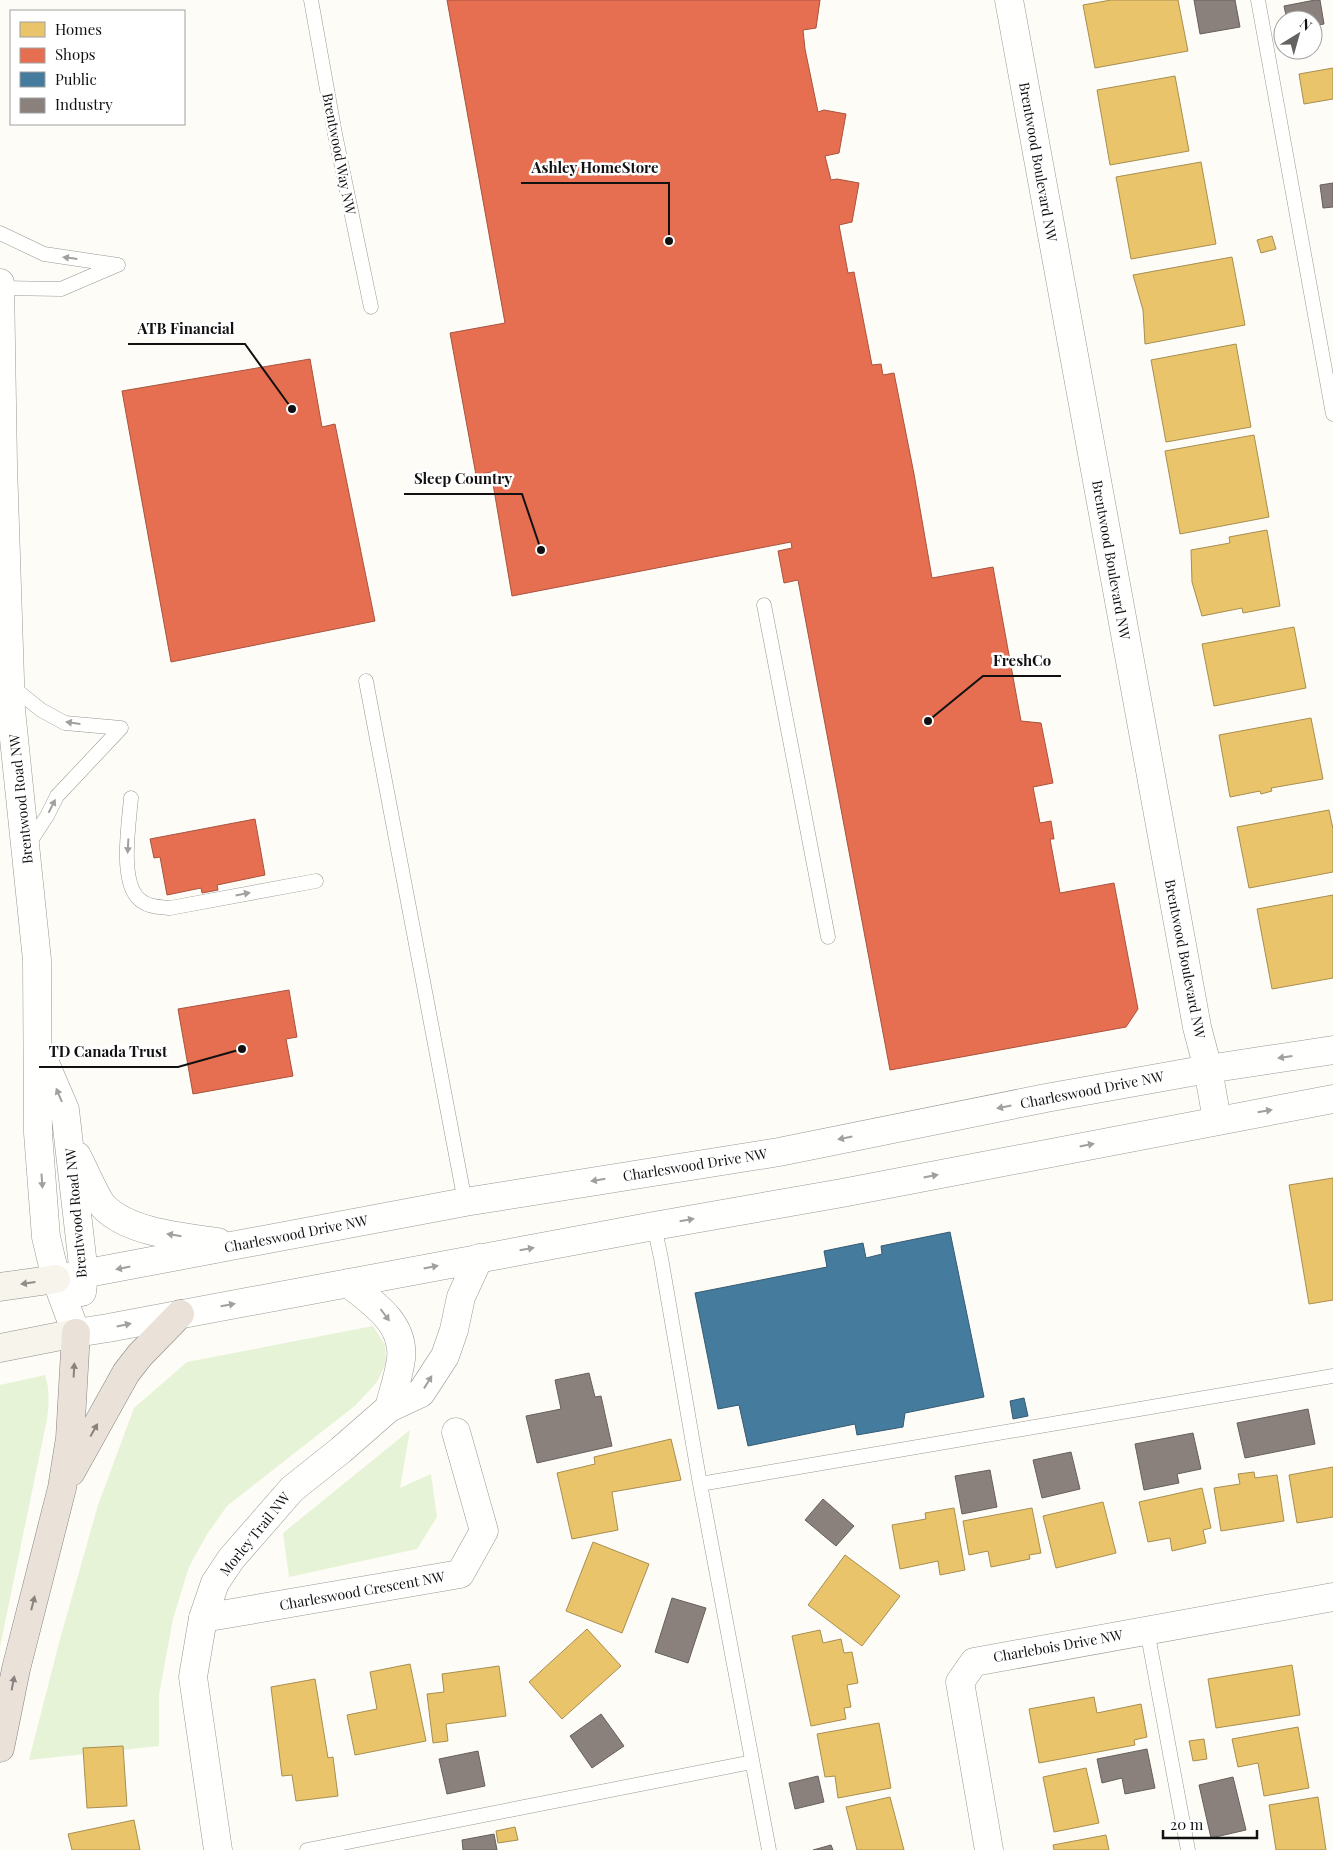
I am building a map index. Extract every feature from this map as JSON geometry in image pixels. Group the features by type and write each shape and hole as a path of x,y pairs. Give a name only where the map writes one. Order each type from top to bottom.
{"highway":[{"path":"62,1488 126,1373 140,1355 180,1314"},
{"path":"0,1748 16,1669 62,1488 70,1438 76,1333"}],"main road":[{"path":"0,1287 56,1279"},
{"path":"6,1347 76,1333"}],"street":[{"name":"Brentwood Boulevard NW","path":"1009,0 1197,1027 1208,1069 1217,1120"},
{"name":"Brentwood Road NW","path":"0,283 3,465 11,710 37,960 38,1133 46,1236 56,1279 76,1333"},
{"name":"Brentwood Road NW","path":"38,1045 65,1110 70,1142 84,1274 76,1333"},
{"name":"Charleswood Drive NW","path":"56,1279 465,1202 779,1152 1046,1098 1208,1069 1333,1050"},
{"path":"76,1333 842,1193 1333,1099"},
{"path":"70,1142 104,1206 124,1221 162,1233 240,1245"},
{"name":"Morley Trail NW","path":"218,1850 193,1677 203,1618 215,1583 231,1559 292,1489 389,1408 421,1393 445,1356 454,1330 461,1297 479,1258"},
{"path":"348,1283 384,1312 400,1338 401,1358 389,1408"},
{"name":"Charleswood Crescent NW","path":"203,1618 460,1574 484,1531 456,1432"},
{"name":"Charlebois Drive NW","path":"989,1850 960,1682 974,1662 1333,1597"}],"lane":[{"name":"Brentwood Way NW","path":"311,0 336,144 371,307"},
{"path":"1258,0 1333,414"},
{"path":"0,233 44,254 118,265 61,289 0,288"},
{"path":"764,605 828,937"},
{"path":"366,681 465,1202"},
{"path":"10,685 41,710 65,723 121,728 57,796 47,816 26,848"},
{"path":"130,798 128,858 130,883 138,898 150,906 170,908 316,881"},
{"path":"654,1226 700,1484 770,1850"},
{"path":"700,1484 1333,1376"},
{"path":"1147,1630 1188,1850"},
{"path":"307,1850 752,1762"}],"green space":[{"path":"373,1326 385,1345 386,1363 377,1382 356,1405 227,1506 206,1536 189,1567 173,1619 159,1695 159,1746 29,1760 60,1639 98,1505 134,1408 187,1362"},
{"path":"45,1375 49,1397 47,1419 0,1647 0,1385"},
{"path":"410,1430 400,1488 431,1474 437,1517 417,1549 289,1577 283,1533"}],"building: Homes":[{"path":"1111,0 1178,0 1188,51 1095,68 1083,5"},
{"path":"1333,68 1333,99 1304,104 1299,74"},
{"path":"1175,76 1189,151 1110,165 1097,90"},
{"path":"1201,162 1216,244 1131,259 1116,177"},
{"path":"1272,236 1276,249 1261,253 1257,240"},
{"path":"1232,257 1245,325 1145,344 1143,310 1133,275"},
{"path":"1236,344 1251,427 1166,442 1151,360"},
{"path":"1254,435 1269,517 1180,534 1165,451"},
{"path":"1267,530 1280,606 1243,613 1242,608 1202,616 1192,582 1191,550 1230,543 1229,537"},
{"path":"1294,627 1306,688 1214,706 1202,644"},
{"path":"1311,718 1323,779 1271,788 1272,791 1261,794 1260,791 1230,797 1219,735"},
{"path":"1329,810 1333,829 1333,872 1249,888 1237,827"},
{"path":"1333,895 1333,978 1272,989 1257,909"},
{"path":"1333,1178 1333,1300 1309,1304 1289,1185"},
{"path":"671,1439 681,1480 612,1492 618,1530 572,1539 557,1473 595,1464 594,1457"},
{"path":"1333,1467 1333,1517 1297,1523 1289,1475"},
{"path":"1254,1472 1255,1478 1277,1475 1284,1521 1221,1531 1214,1488 1240,1484 1238,1474"},
{"path":"1202,1488 1211,1528 1203,1530 1206,1543 1172,1551 1170,1538 1148,1542 1139,1502"},
{"path":"1103,1502 1116,1553 1056,1568 1043,1516"},
{"path":"954,1508 965,1570 940,1575 938,1561 900,1569 892,1525 926,1519 925,1513"},
{"path":"1032,1508 1041,1553 1029,1555 1030,1559 991,1567 988,1551 969,1555 963,1521"},
{"path":"593,1542 649,1564 622,1633 566,1611"},
{"path":"845,1555 900,1596 862,1646 808,1605"},
{"path":"587,1629 621,1666 562,1719 529,1682"},
{"path":"820,1630 823,1643 841,1639 844,1653 852,1652 858,1683 847,1685 851,1707 844,1708 846,1719 811,1726 792,1636"},
{"path":"410,1664 426,1741 355,1755 347,1715 377,1709 370,1672"},
{"path":"1292,1665 1300,1715 1216,1728 1208,1679"},
{"path":"499,1666 506,1716 446,1724 448,1741 433,1743 427,1694 444,1692 442,1674"},
{"path":"315,1679 328,1758 333,1757 338,1796 296,1801 292,1775 282,1776 271,1687"},
{"path":"1094,1697 1097,1713 1141,1704 1147,1737 1134,1740 1135,1745 1039,1763 1029,1709"},
{"path":"879,1723 891,1788 838,1798 835,1776 825,1777 817,1734"},
{"path":"1298,1727 1309,1788 1264,1796 1258,1763 1238,1767 1232,1739"},
{"path":"1204,1739 1207,1759 1193,1761 1189,1741"},
{"path":"123,1746 127,1806 87,1808 83,1748"},
{"path":"1086,1768 1099,1823 1054,1832 1043,1777"},
{"path":"890,1797 904,1850 857,1850 846,1807"},
{"path":"1318,1797 1326,1850 1276,1850 1269,1805"},
{"path":"134,1820 140,1850 72,1850 68,1834"},
{"path":"515,1827 518,1840 498,1843 496,1831"},
{"path":"1106,1835 1109,1850 1054,1850 1053,1845"}],"building: Shops":[{"path":"447,0 820,0 816,28 803,30 818,112 824,110 846,114 839,153 825,156 831,180 837,179 859,183 852,222 839,225 848,273 854,272 872,365 881,364 883,375 894,373 932,578 993,567 1021,721 1041,723 1053,783 1033,787 1040,823 1051,821 1054,839 1050,839 1060,893 1114,883 1138,1009 1126,1027 890,1070 798,580 784,583 778,551 792,548 791,542 512,596 491,472 476,475 450,333 505,323"},
{"path":"310,359 322,427 335,424 375,621 171,662 122,391"},
{"path":"255,819 265,875 217,885 218,890 202,893 201,888 167,895 160,857 154,858 150,839"},
{"path":"289,990 297,1037 286,1039 293,1076 193,1094 178,1009"}],"building: Public":[{"path":"950,1232 984,1397 905,1413 903,1427 857,1435 855,1424 748,1446 739,1405 718,1409 695,1293 827,1267 824,1251 863,1243 866,1258 882,1254 881,1246"},
{"path":"1024,1398 1028,1416 1013,1419 1010,1401"}],"building: Industry":[{"path":"1194,0 1235,0 1240,27 1200,34"},
{"path":"1320,0 1322,10 1285,10 1284,6"},
{"path":"1333,183 1333,207 1323,208 1320,185"},
{"path":"589,1373 595,1397 601,1396 612,1446 537,1463 526,1416 561,1409 555,1380"},
{"path":"1308,1409 1315,1444 1245,1458 1237,1423"},
{"path":"1193,1433 1201,1469 1177,1474 1179,1483 1144,1490 1135,1444"},
{"path":"1071,1452 1080,1489 1042,1498 1033,1460"},
{"path":"990,1470 997,1507 962,1514 955,1476"},
{"path":"823,1499 854,1526 836,1546 805,1520"},
{"path":"672,1598 706,1608 688,1663 655,1652"},
{"path":"601,1714 624,1746 592,1768 570,1736"},
{"path":"1147,1749 1155,1788 1125,1794 1122,1778 1102,1783 1097,1759"},
{"path":"478,1751 485,1786 447,1794 439,1759"},
{"path":"818,1776 824,1802 795,1809 789,1783"},
{"path":"1233,1777 1246,1830 1211,1838 1199,1785"},
{"path":"494,1834 497,1850 463,1850 462,1840"},
{"path":"831,1845 833,1850 813,1850"}],"place":[{"name":"Ashley HomeStore","path":"669,241"},
{"name":"ATB Financial","path":"292,409"},
{"name":"Sleep Country","path":"541,550"},
{"name":"FreshCo","path":"928,721"},
{"name":"TD Canada Trust","path":"242,1049"}]}
